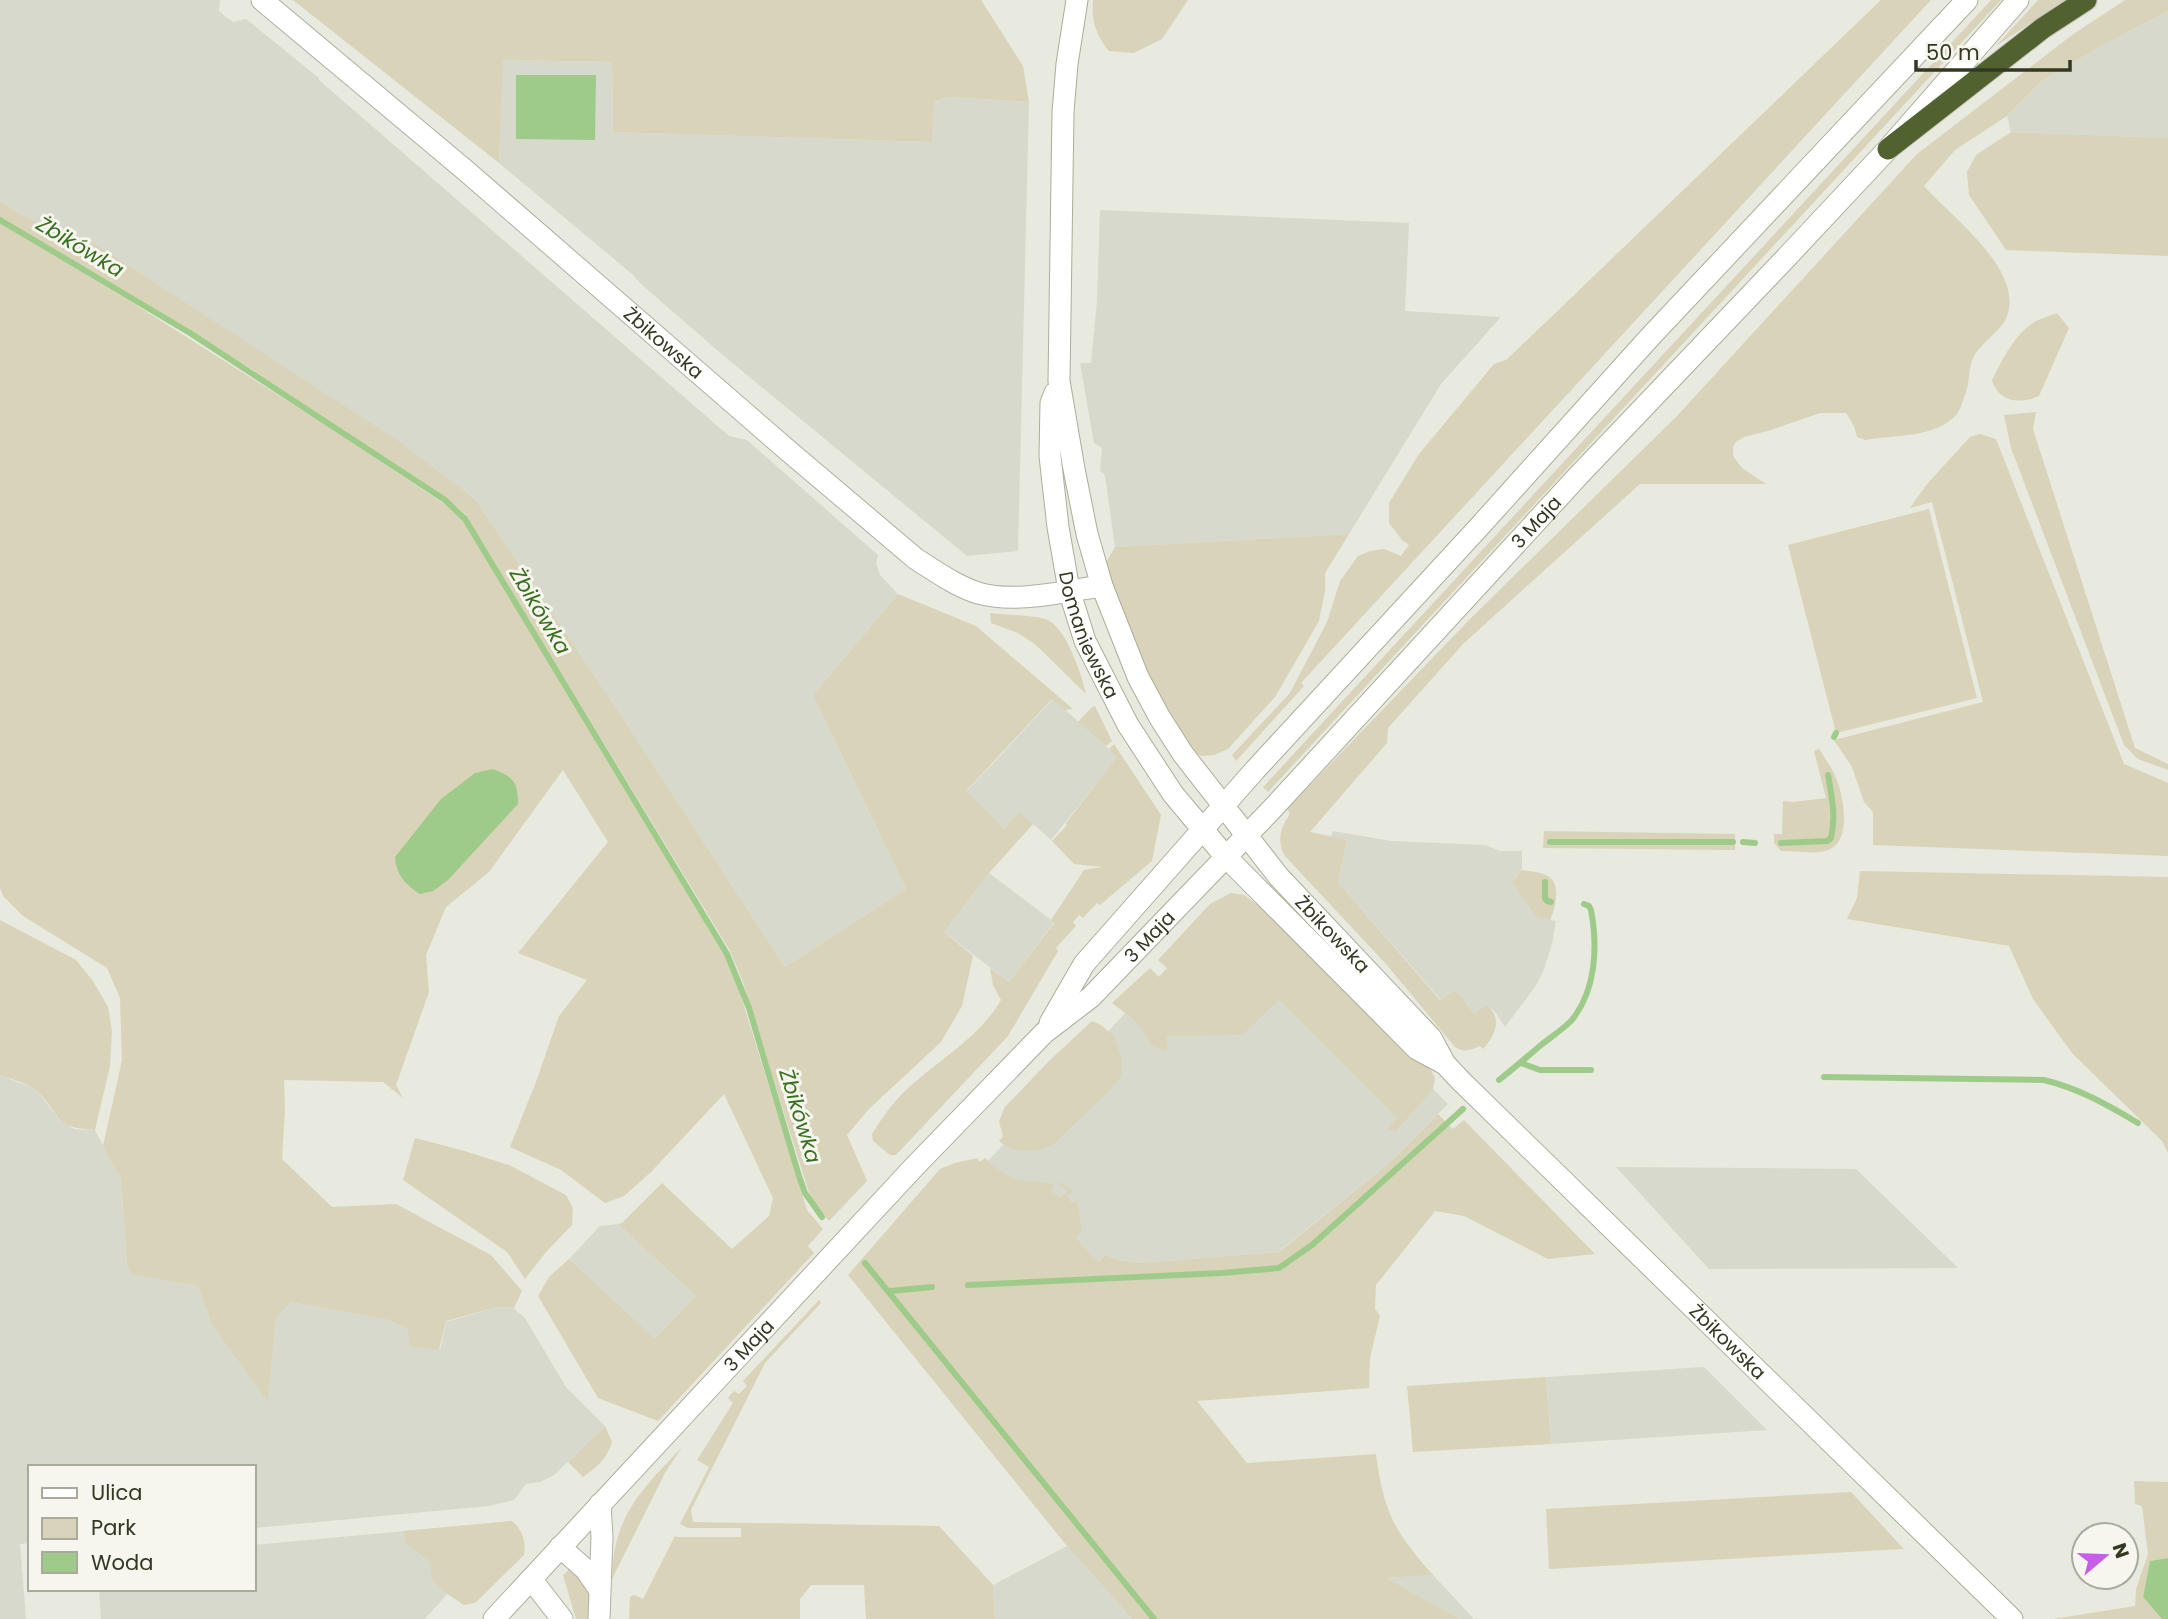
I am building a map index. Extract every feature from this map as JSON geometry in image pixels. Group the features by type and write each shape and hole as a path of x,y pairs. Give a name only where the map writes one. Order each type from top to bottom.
{"highway":[{"path":"1888,149 2043,28 2086,0"}],"main road":[{"name":"Żbikowska","path":"262,0 465,170 916,559 977,593 1006,597 1102,586"},
{"name":"Domaniewska","path":"1077,0 1063,112 1059,382 1087,534 1102,586 1139,677 1160,718 1183,754 1245,835"},
{"name":"3 Maja","path":"1044,1033 1084,964 1223,806 1650,337 1967,0"},
{"name":"3 Maja","path":"494,1619 903,1179 1044,1033 1091,997 1245,835 1579,474 1888,149 2018,0"},
{"name":"Domaniewska","path":"1059,382 1052,402 1050,456 1069,590 1086,641 1128,725 1165,782 1225,856"},
{"name":"Żbikowska","path":"1245,835 1279,877 1431,1038 1445,1064"},
{"name":"Żbikowska","path":"1225,856 1417,1049 1445,1064 2012,1619"},
{"path":"599,1619 602,1537 600,1504"},
{"path":"560,1547 586,1570 599,1589"},
{"path":"531,1579 562,1619"}],"shaded area":[{"path":"0,0 220,0 219,11 227,18 234,22 246,19 319,78 729,436 747,440 878,555 876,563 880,575 898,594 813,695 906,889 785,967 619,712 475,499 95,244 34,221 0,202"},
{"path":"2168,11 2168,138 2011,132 2007,116 2042,81"},
{"path":"502,60 612,62 613,132 931,142 933,103 948,97 1029,102 1018,551 967,556 724,356 632,274 499,163"},
{"path":"1100,210 1409,223 1405,311 1501,317 1441,384 1349,534 1115,547 1105,475 1100,471 1102,448 1094,443 1080,363 1091,363 1097,301"},
{"path":"1053,699 1118,757 1051,840 1033,824 1005,829 966,792"},
{"path":"1333,831 1391,841 1486,845 1499,851 1522,851 1522,868 1512,883 1537,918 1556,921 1543,972 1505,1027 1487,1005 1474,1015 1456,990 1441,1000 1338,882 1347,840 1331,837"},
{"path":"989,873 1054,922 1009,982 944,932"},
{"path":"1208,924 1269,926 1448,1104 1389,1163 1278,1252 1139,1263 1105,1255 1099,1261 1034,1222 974,1176"},
{"path":"0,1075 36,1089 59,1120 74,1129 95,1130 121,1179 127,1267 134,1275 198,1286 212,1325 268,1401 276,1319 291,1302 388,1320 408,1329 440,1350 446,1322 497,1307 513,1308 525,1318 566,1387 605,1426 554,1475 540,1482 526,1484 514,1500 489,1506 256,1528 256,1465 28,1465 28,1543 20,1544 26,1619 0,1619"},
{"path":"1616,1167 1856,1169 1958,1268 1709,1269"},
{"path":"618,1224 696,1296 655,1340 569,1259 600,1226"},
{"path":"1704,1367 1767,1430 1551,1444 1546,1377"},
{"path":"512,1521 425,1619 101,1619 99,1591 256,1591 256,1545"},
{"path":"1067,1546 1132,1619 995,1619 993,1585"},
{"path":"1433,1575 1474,1619 1460,1619 1385,1578"}],"green space":[{"path":"293,0 981,0 1023,66 1029,102 948,97 934,102 932,142 613,132 612,62 503,60 499,163"},
{"path":"1093,0 1188,0 1162,39 1134,53 1109,51 1095,27"},
{"path":"1881,0 1931,0 1301,683 1304,686 1236,761 1232,755 1290,693 1327,622 1340,581 1358,556 1384,549 1401,556 1409,545 1389,523 1389,503 1419,454 1494,364 1506,360"},
{"path":"1991,0 2001,0 1268,792 1263,787"},
{"path":"2038,0 2066,0 1996,46"},
{"path":"2125,0 2168,0 2168,11 2042,81 2007,116 1955,150 1924,186 1982,245 1995,262 2005,280 2009,298 2004,322 1973,358 1967,390 1957,414 1948,422 1926,431 1865,440 1857,437 1846,413 1820,413 1744,437 1736,442 1733,456 1742,468 1766,484 1640,484 1463,644 1388,728 1387,743 1310,832 1347,840 1338,882 1440,1000 1456,990 1474,1014 1487,1005 1492,1010 1496,1027 1483,1049 1480,1046 1471,1050 1458,1049 1386,964 1285,856 1280,839 1290,814 1287,809 1470,619 1677,416 1917,154 2072,35"},
{"path":"2011,132 2168,138 2168,256 2006,250 1969,195 1967,172 1976,155"},
{"path":"0,202 34,221 95,244 397,440 475,499 619,712 785,967 906,889 813,695 898,594 976,626 1073,709 1065,710 1052,699 966,791 1005,829 1019,812 1033,824 989,873 944,932 973,956 962,1006 941,1042 869,1109 847,1135 867,1181 829,1221 811,1199 743,982 730,951 465,514 248,367 0,218"},
{"path":"0,223 324,424 452,509 469,528 726,955 807,1210 823,1229 808,1246 814,1253 658,1421 598,1398 538,1296 549,1277 569,1259 655,1339 696,1296 618,1224 662,1183 732,1249 769,1216 773,1198 724,1094 651,1172 624,1196 605,1203 561,1170 510,1147 559,1016 587,980 518,953 608,842 563,770 489,872 446,907 426,955 429,992 396,1085 403,1098 383,1082 284,1080 282,1159 332,1207 396,1204 491,1255 522,1291 514,1308 497,1307 446,1321 439,1350 410,1346 408,1329 388,1320 291,1302 276,1319 268,1402 212,1325 198,1286 133,1275 127,1267 121,1179 103,1146 122,1060 120,998 107,968 23,916 3,896 0,888"},
{"path":"2057,313 2069,328 2039,396 2018,401 2005,397 1995,388 1992,380 2010,348 2028,326"},
{"path":"2036,412 2033,429 2135,748 2168,764 2168,770 2138,759 2124,745 2011,448 2004,415"},
{"path":"1980,434 1996,439 2124,764 2168,783 2168,856 1873,845 1873,812 1864,802 1852,767 1834,740 1983,702 1932,502 1910,508 1927,484 1970,437"},
{"path":"1929,509 1977,698 1836,733 1788,545"},
{"path":"1349,534 1325,573 1325,591 1319,621 1275,697 1228,749 1214,755 1202,756 1194,753 1145,672 1105,564 1115,547"},
{"path":"990,613 1039,618 1052,623 1072,651 1086,694 1036,645 1018,633 991,623"},
{"path":"1095,706 1112,741 1106,746 1078,722"},
{"path":"1114,744 1161,815 1152,861 1100,905 1097,903 1083,918 1079,915 1073,922 1076,926 1056,948 1058,951 1008,1036 896,1155 890,1155 873,1141 872,1134 902,1094 968,1039 1001,1000 993,985 990,968 1009,982 1054,923 1051,920 1084,870 1102,867 1074,864 1052,841 1117,757 1109,749"},
{"path":"1819,749 1834,774 1842,797 1844,819 1840,840 1825,851 1781,851 1774,843 1774,834 1782,834 1783,801 1826,798 1814,751"},
{"path":"1544,831 1735,834 1735,850 1543,848"},
{"path":"1521,870 1547,875 1554,883 1556,897 1550,920 1537,918 1512,883"},
{"path":"1860,871 2168,877 2168,1153 2162,1141 2072,1053 2033,999 2009,946 1847,919 1857,898"},
{"path":"1231,893 1244,895 1256,904 1263,901 1397,1039 1430,1068 1435,1078 1433,1089 1396,1131 1387,1129 1397,1118 1279,1000 1242,1035 1167,1036 1167,1051 1152,1046 1132,1018 1112,1003 1150,968 1159,977 1167,968 1158,960 1210,904"},
{"path":"0,920 76,960 93,981 108,1007 112,1031 110,1066 95,1130 64,1123 33,1088 0,1075"},
{"path":"1092,1021 1115,1037 1122,1060 1121,1076 1054,1144 1025,1151 1005,1146 999,1141 1003,1136 999,1122 1004,1108"},
{"path":"1438,1114 1453,1129 1464,1120 1595,1254 1548,1259 1464,1216 1435,1211 1376,1285 1375,1309 1380,1316 1370,1358 1369,1388 1197,1401 1247,1463 1376,1454 1383,1492 1393,1520 1409,1546 1433,1575 1386,1578 1460,1619 1132,1619 1067,1546 848,1275 940,1169 977,1158 980,1162 985,1158 1001,1172 1015,1179 1051,1184 1055,1186 1051,1191 1061,1198 1067,1190 1058,1183 1068,1186 1073,1191 1067,1196 1071,1203 1077,1200 1082,1230 1075,1237 1099,1261 1105,1255 1139,1263 1279,1252 1389,1163"},
{"path":"415,1138 509,1165 566,1195 573,1208 572,1225 525,1279 507,1252 403,1180"},
{"path":"819,1300 821,1303 765,1363 691,1510 693,1522 939,1526 993,1585 995,1619 866,1619 864,1585 811,1585 800,1599 800,1619 629,1619 630,1597 634,1595 643,1599 675,1536 741,1537 741,1528 688,1528 680,1524 709,1467 697,1460 733,1403 728,1398 734,1391 739,1394 747,1386 743,1381"},
{"path":"1546,1377 1551,1444 1413,1452 1407,1386"},
{"path":"605,1426 612,1442 610,1448 601,1462 583,1477 568,1462"},
{"path":"682,1447 665,1473 612,1579 618,1537 624,1520 654,1477"},
{"path":"2134,1481 2168,1482 2168,1558 2150,1561 2143,1597 2162,1619 2053,1619 2135,1606 2136,1591 2140,1591 2140,1577 2148,1554 2142,1506 2135,1504"},
{"path":"1851,1492 1904,1549 1549,1569 1546,1509"},
{"path":"512,1521 523,1536 524,1555 475,1603 464,1605 443,1591 432,1579 430,1562 405,1543 404,1531"},
{"path":"571,1568 578,1572 586,1583 591,1619 576,1619 563,1575"}],"water":[{"path":"516,75 596,75 595,140 516,139"},
{"path":"493,769 513,781 518,804 448,880 433,891 420,894 403,879 397,869 395,857 441,799 475,773"},
{"path":"2168,1558 2168,1619 2162,1619 2143,1597 2150,1561"}],"waterway":[{"name":"Żbikówka","path":"0,220 190,333 445,500 465,519 727,954 749,1008 805,1193 822,1217"},
{"path":"1834,737 1836,733"},
{"path":"1781,843 1827,841 1831,838 1833,815 1828,775"},
{"path":"1550,842 1733,842"},
{"path":"1743,842 1755,843"},
{"path":"1545,882 1545,898 1551,902"},
{"path":"1499,1080 1571,1021 1586,996 1593,968 1594,939 1591,910 1584,904"},
{"path":"1521,1063 1540,1070 1591,1070"},
{"path":"1824,1077 2044,1080 2081,1092 2138,1123"},
{"path":"968,1285 1279,1268 1312,1245 1463,1109"},
{"name":"Żbikówka","path":"865,1263 1154,1619"},
{"path":"890,1291 932,1287"}]}
